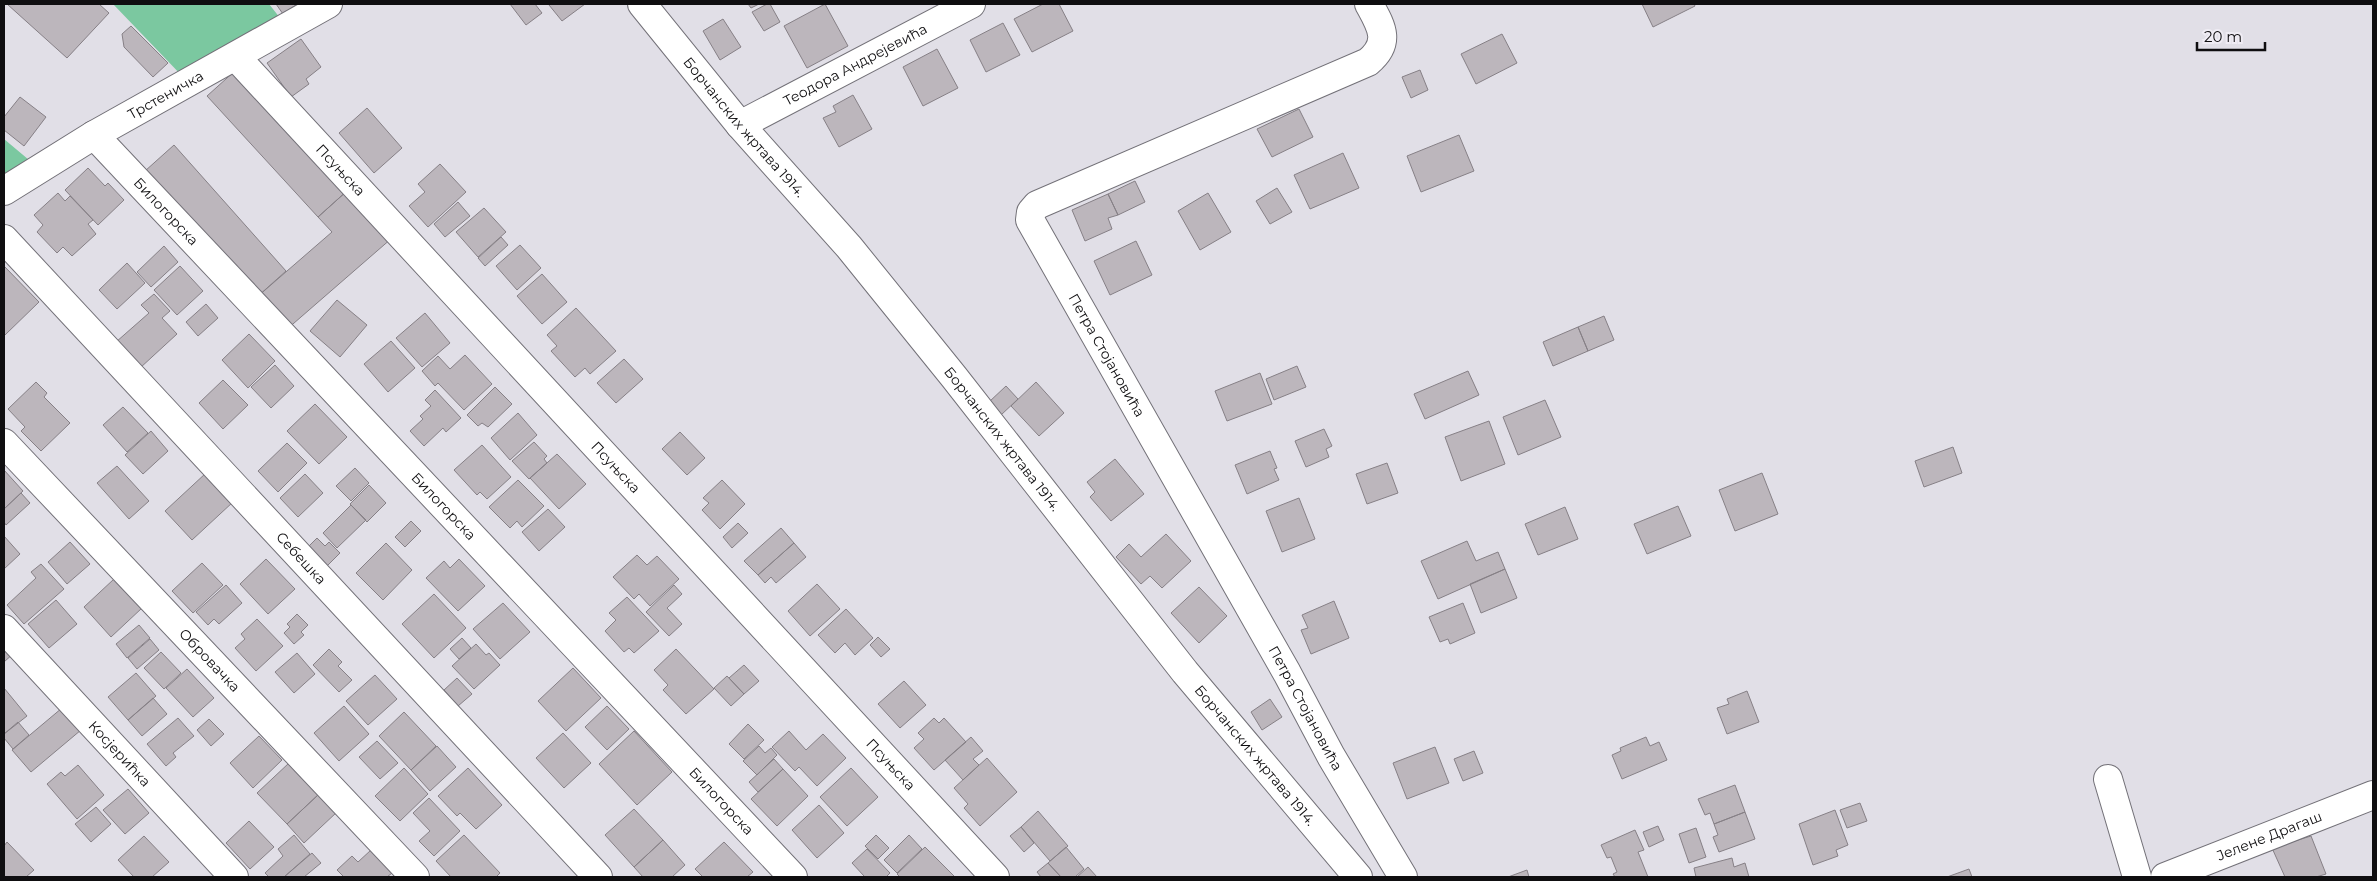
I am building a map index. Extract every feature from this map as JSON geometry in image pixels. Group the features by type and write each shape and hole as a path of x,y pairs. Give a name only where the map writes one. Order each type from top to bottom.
{"street":[{"name":"Трстеничка","path":"4,190 94,135 328,4"},
{"name":"Борчанских жртава 1914.","path":"644,4 740,125 854,254 954,376 1185,672 1358,877"},
{"name":"Теодора Андрејевића","path":"740,125 970,4"},
{"name":"Петра Стојановића","path":"1369,4 1383,28 1376,56 1368,62 1037,205 1031,212 1030,220 1287,673 1331,756 1403,877"},
{"name":"Псуњска","path":"236,57 994,877"},
{"name":"Билогорска","path":"94,135 793,877"},
{"name":"Себешка","path":"4,239 598,877"},
{"name":"Обровачка","path":"4,443 415,877"},
{"name":"Косјерићка","path":"4,629 234,877"},
{"path":"2108,779 2137,877"},
{"name":"Јелене Драгаш","path":"2165,877 2373,795"}],"green space":[{"path":"113,4 269,4 284,23 185,79"},
{"path":"4,139 35,165 4,184"}],"building":[{"path":"7,4 99,4 109,13 67,58"},
{"path":"276,4 297,4 283,14"},
{"path":"510,4 535,4 542,13 526,25"},
{"path":"585,4 562,21 549,5"},
{"path":"748,4 759,4 751,8"},
{"path":"770,4 780,22 764,31 752,12"},
{"path":"825,4 848,46 807,68 784,26"},
{"path":"1043,4 1059,4 1073,31 1032,52 1014,19"},
{"path":"1642,4 1694,4 1695,6 1653,27"},
{"path":"723,19 741,47 720,60 703,31"},
{"path":"1003,23 1020,55 986,72 970,40"},
{"path":"131,26 168,63 153,77 124,47 122,34"},
{"path":"1502,34 1517,63 1476,84 1461,54"},
{"path":"301,39 321,67 306,79 309,84 291,97 267,63"},
{"path":"937,49 958,88 923,106 903,67"},
{"path":"237,69 348,190 318,217 207,96"},
{"path":"1420,70 1428,90 1411,98 1402,77"},
{"path":"853,95 872,129 839,147 823,118 836,112 833,106"},
{"path":"20,97 46,117 24,146 4,130 4,117"},
{"path":"367,108 402,148 374,173 339,133"},
{"path":"1299,109 1313,137 1272,157 1257,129"},
{"path":"1459,135 1474,171 1421,192 1407,156"},
{"path":"174,145 286,271 257,297 145,171"},
{"path":"1343,153 1359,188 1310,209 1294,175"},
{"path":"440,164 466,192 428,227 409,206 425,192 418,184"},
{"path":"88,168 105,186 108,183 124,200 98,225 65,190"},
{"path":"1135,181 1145,202 1118,215 1108,194"},
{"path":"1277,188 1292,212 1270,224 1256,201"},
{"path":"348,190 392,238 286,330 257,297 332,232 318,217"},
{"path":"58,193 65,201 70,196 93,220 88,224 96,234 72,256 63,247 57,253 37,232 43,225 34,215"},
{"path":"1208,193 1231,232 1200,250 1178,211"},
{"path":"1108,194 1118,215 1108,218 1112,229 1085,241 1072,210"},
{"path":"458,202 470,216 445,237 434,224"},
{"path":"484,208 506,232 478,257 456,232"},
{"path":"501,237 508,245 485,266 478,258"},
{"path":"1136,241 1152,275 1110,295 1094,261"},
{"path":"520,245 541,268 517,290 496,266"},
{"path":"164,246 178,262 151,287 137,272"},
{"path":"127,263 145,283 117,309 99,290"},
{"path":"4,266 39,302 5,335 4,333"},
{"path":"180,266 203,291 177,315 154,290"},
{"path":"542,274 567,302 542,324 517,296"},
{"path":"154,294 170,311 162,318 177,334 140,368 116,342 149,313 141,305"},
{"path":"337,300 367,325 340,357 310,331"},
{"path":"206,304 218,318 198,336 186,322"},
{"path":"576,308 616,351 590,374 585,368 575,377 551,351 557,346 547,335"},
{"path":"425,313 450,343 422,367 396,338"},
{"path":"1604,316 1614,340 1588,351 1578,327"},
{"path":"1578,327 1588,351 1553,366 1543,342"},
{"path":"249,334 275,361 248,388 222,360"},
{"path":"391,341 415,368 388,392 364,364"},
{"path":"465,355 492,384 464,410 438,383 435,386 422,371 438,356 450,369"},
{"path":"624,359 643,379 616,403 597,383"},
{"path":"275,365 294,386 271,408 251,387"},
{"path":"1297,366 1306,387 1274,400 1266,379"},
{"path":"1468,371 1479,395 1425,419 1414,394"},
{"path":"1260,373 1272,404 1227,421 1215,391"},
{"path":"223,380 248,405 223,429 199,403"},
{"path":"36,382 47,393 44,397 70,423 41,451 21,431 25,427 8,409"},
{"path":"1036,382 1064,413 1039,436 1011,406"},
{"path":"1006,386 1018,399 1001,415 989,402"},
{"path":"495,387 512,404 488,427 482,423 478,426 467,415"},
{"path":"435,390 461,418 446,432 443,428 424,446 410,431 423,419 420,416 431,406 425,400"},
{"path":"1545,400 1561,437 1518,455 1503,417"},
{"path":"315,404 347,437 319,464 287,431"},
{"path":"123,407 148,433 127,452 103,425"},
{"path":"518,413 537,435 510,460 491,438"},
{"path":"1489,421 1505,464 1461,481 1445,437"},
{"path":"1324,429 1332,446 1326,449 1329,457 1306,467 1295,441"},
{"path":"151,431 168,451 143,474 125,455"},
{"path":"680,432 705,458 687,475 662,449"},
{"path":"534,442 547,456 544,459 547,463 529,479 512,461"},
{"path":"287,443 307,463 278,492 258,471"},
{"path":"482,445 511,477 487,499 480,492 477,495 454,470"},
{"path":"1953,447 1962,473 1924,487 1915,461"},
{"path":"1270,451 1277,468 1274,469 1279,480 1247,494 1235,465"},
{"path":"557,454 586,484 559,509 530,478"},
{"path":"1115,459 1144,494 1111,521 1090,497 1095,492 1087,482"},
{"path":"1387,463 1398,493 1367,504 1356,474"},
{"path":"117,466 149,501 129,519 97,483"},
{"path":"355,468 369,483 351,501 336,486"},
{"path":"4,470 23,491 4,509"},
{"path":"206,473 233,502 192,540 165,511"},
{"path":"1762,473 1778,514 1735,531 1719,490"},
{"path":"305,474 323,493 298,517 280,498"},
{"path":"518,480 544,506 522,527 517,521 510,528 489,507"},
{"path":"722,480 745,504 720,529 702,510 709,503 703,498"},
{"path":"369,485 386,503 367,522 350,504"},
{"path":"21,493 30,503 6,525 4,522 4,509"},
{"path":"1299,498 1315,539 1282,552 1266,511"},
{"path":"351,505 366,520 337,548 323,533"},
{"path":"1678,506 1691,536 1647,554 1634,524"},
{"path":"1565,507 1578,539 1538,555 1525,524"},
{"path":"548,509 565,527 539,551 522,532"},
{"path":"411,521 421,531 405,547 395,537"},
{"path":"738,523 748,533 732,548 723,537"},
{"path":"781,528 794,543 758,575 744,561"},
{"path":"1166,534 1191,561 1162,588 1150,576 1141,584 1116,557 1129,544 1141,557"},
{"path":"4,536 20,554 4,569"},
{"path":"317,538 325,546 329,542 340,553 327,566 308,547"},
{"path":"1467,541 1476,561 1498,552 1505,569 1438,599 1421,561"},
{"path":"70,542 90,564 67,584 48,562"},
{"path":"386,543 412,570 383,600 356,573"},
{"path":"794,543 806,557 776,583 771,577 765,583 758,575"},
{"path":"637,555 647,565 657,556 679,579 650,606 639,594 634,599 613,577"},
{"path":"266,559 295,589 268,614 240,584"},
{"path":"459,559 485,586 458,611 426,578 444,561 450,568"},
{"path":"202,563 223,585 193,613 172,591"},
{"path":"41,564 64,589 24,624 7,605 36,578 31,572"},
{"path":"1505,569 1517,598 1481,613 1470,584"},
{"path":"114,579 142,608 111,637 84,607"},
{"path":"817,584 840,609 810,636 788,611"},
{"path":"226,585 242,603 219,624 214,619 208,625 196,612"},
{"path":"674,585 682,594 667,608 682,624 669,636 646,612"},
{"path":"1199,587 1227,616 1199,643 1171,613"},
{"path":"434,594 466,628 434,658 402,624"},
{"path":"627,597 659,631 634,653 629,648 624,652 605,631 616,620 609,613"},
{"path":"56,600 77,624 49,648 28,624"},
{"path":"1334,601 1349,638 1311,654 1301,630 1308,628 1302,615"},
{"path":"503,603 530,632 500,659 473,629"},
{"path":"1463,603 1475,633 1450,644 1448,639 1440,642 1429,617"},
{"path":"846,609 873,638 855,655 845,643 835,653 818,635"},
{"path":"297,614 308,625 301,632 304,635 294,644 284,633 290,627 287,624"},
{"path":"257,619 283,646 256,671 235,648 245,639 241,634"},
{"path":"139,625 150,638 127,658 116,644"},
{"path":"878,637 890,649 881,657 870,645"},
{"path":"462,638 471,648 459,659 450,649"},
{"path":"150,639 159,650 137,669 128,658"},
{"path":"4,642 14,653 4,662"},
{"path":"476,644 486,655 489,653 500,665 474,689 452,666"},
{"path":"329,649 342,662 338,666 352,680 339,692 313,665"},
{"path":"676,649 714,689 686,714 663,690 668,685 654,670"},
{"path":"161,652 181,673 164,689 144,668"},
{"path":"297,653 315,674 294,693 275,672"},
{"path":"744,665 759,681 744,694 729,678"},
{"path":"573,668 601,698 566,731 538,701"},
{"path":"187,669 214,698 193,717 166,688"},
{"path":"136,673 156,696 128,720 108,697"},
{"path":"375,675 397,699 368,725 346,701"},
{"path":"727,676 744,694 731,706 714,688"},
{"path":"457,678 472,694 458,706 444,690"},
{"path":"904,681 926,705 900,728 878,704"},
{"path":"4,688 27,716 4,734"},
{"path":"1747,691 1759,722 1727,734 1717,708 1729,704 1727,699"},
{"path":"153,698 167,714 142,736 128,720"},
{"path":"1270,699 1282,717 1262,730 1251,712"},
{"path":"344,706 369,734 339,761 314,733"},
{"path":"607,706 629,729 607,750 585,727"},
{"path":"62,708 81,730 31,772 12,750"},
{"path":"404,712 436,746 411,770 379,736"},
{"path":"178,718 194,736 173,753 176,757 166,766 147,744"},
{"path":"934,718 939,723 944,718 966,742 934,770 914,748 924,739 918,733"},
{"path":"209,719 224,734 211,746 197,730"},
{"path":"18,722 29,735 13,749 4,738 4,734"},
{"path":"748,724 764,740 744,759 729,744"},
{"path":"634,731 672,772 637,805 599,764"},
{"path":"789,731 806,750 823,734 846,758 817,786 799,767 795,771 772,747"},
{"path":"563,733 591,763 564,788 536,758"},
{"path":"259,736 282,760 253,788 230,763"},
{"path":"971,737 983,751 973,759 979,765 963,780 945,760"},
{"path":"1646,737 1650,746 1659,742 1667,760 1622,779 1612,755 1621,751 1620,748"},
{"path":"377,741 398,763 380,779 359,757"},
{"path":"437,746 456,767 430,791 411,770"},
{"path":"759,746 765,753 771,748 777,755 757,775 743,761"},
{"path":"1435,747 1449,783 1407,799 1393,763"},
{"path":"1474,751 1483,773 1463,781 1454,759"},
{"path":"987,758 1017,792 980,826 964,808 968,804 954,788"},
{"path":"774,759 783,769 758,792 749,782"},
{"path":"289,763 318,795 287,824 257,793"},
{"path":"78,765 104,795 77,819 47,784 61,772 65,776"},
{"path":"404,768 428,794 400,821 375,796"},
{"path":"468,768 502,805 476,829 460,813 457,816 438,796"},
{"path":"851,768 878,797 847,826 820,797"},
{"path":"783,769 808,796 777,826 751,799"},
{"path":"1735,785 1745,812 1714,824 1710,813 1705,815 1698,799"},
{"path":"128,789 149,813 125,834 103,810"},
{"path":"320,793 337,812 304,843 287,824"},
{"path":"429,798 460,831 434,856 419,841 430,831 413,813"},
{"path":"1860,803 1867,821 1847,828 1840,810"},
{"path":"819,805 844,833 817,858 792,830"},
{"path":"96,807 111,824 91,842 75,824"},
{"path":"634,809 663,840 634,867 605,835"},
{"path":"1835,810 1848,845 1836,850 1838,856 1813,865 1799,824"},
{"path":"1038,811 1068,846 1050,861 1021,827"},
{"path":"1745,812 1755,839 1719,852 1713,837 1718,835 1714,824"},
{"path":"249,821 274,847 250,869 226,843"},
{"path":"1658,826 1664,840 1649,847 1643,832"},
{"path":"1021,827 1034,843 1024,852 1010,836"},
{"path":"1696,828 1706,857 1689,863 1679,834"},
{"path":"1635,830 1644,850 1638,852 1648,877 1615,877 1613,874 1617,872 1611,857 1607,858 1601,845"},
{"path":"294,835 310,854 284,877 269,877 265,873 283,856 278,849"},
{"path":"464,835 500,873 496,877 451,877 436,861"},
{"path":"876,835 889,848 878,859 865,846"},
{"path":"909,835 922,849 897,873 884,860"},
{"path":"144,836 169,862 152,877 134,877 118,860"},
{"path":"2311,836 2326,874 2316,877 2285,877 2272,848"},
{"path":"663,840 685,865 672,877 643,877 634,867"},
{"path":"7,842 34,870 26,877 4,877 4,846"},
{"path":"724,842 753,872 747,877 703,877 695,869"},
{"path":"925,847 953,877 900,877 897,874"},
{"path":"1066,847 1084,869 1075,877 1061,877 1048,863"},
{"path":"867,849 890,873 886,877 863,877 852,863"},
{"path":"371,850 392,873 387,877 344,877 337,870 352,856 358,862"},
{"path":"312,853 321,863 304,877 284,877"},
{"path":"1732,858 1734,867 1745,863 1749,877 1696,877 1694,868"},
{"path":"1048,863 1061,877 1041,877 1037,872"},
{"path":"1088,867 1097,877 1077,877"},
{"path":"1969,869 1972,877 1947,877"},
{"path":"1527,870 1529,877 1508,877"}]}
